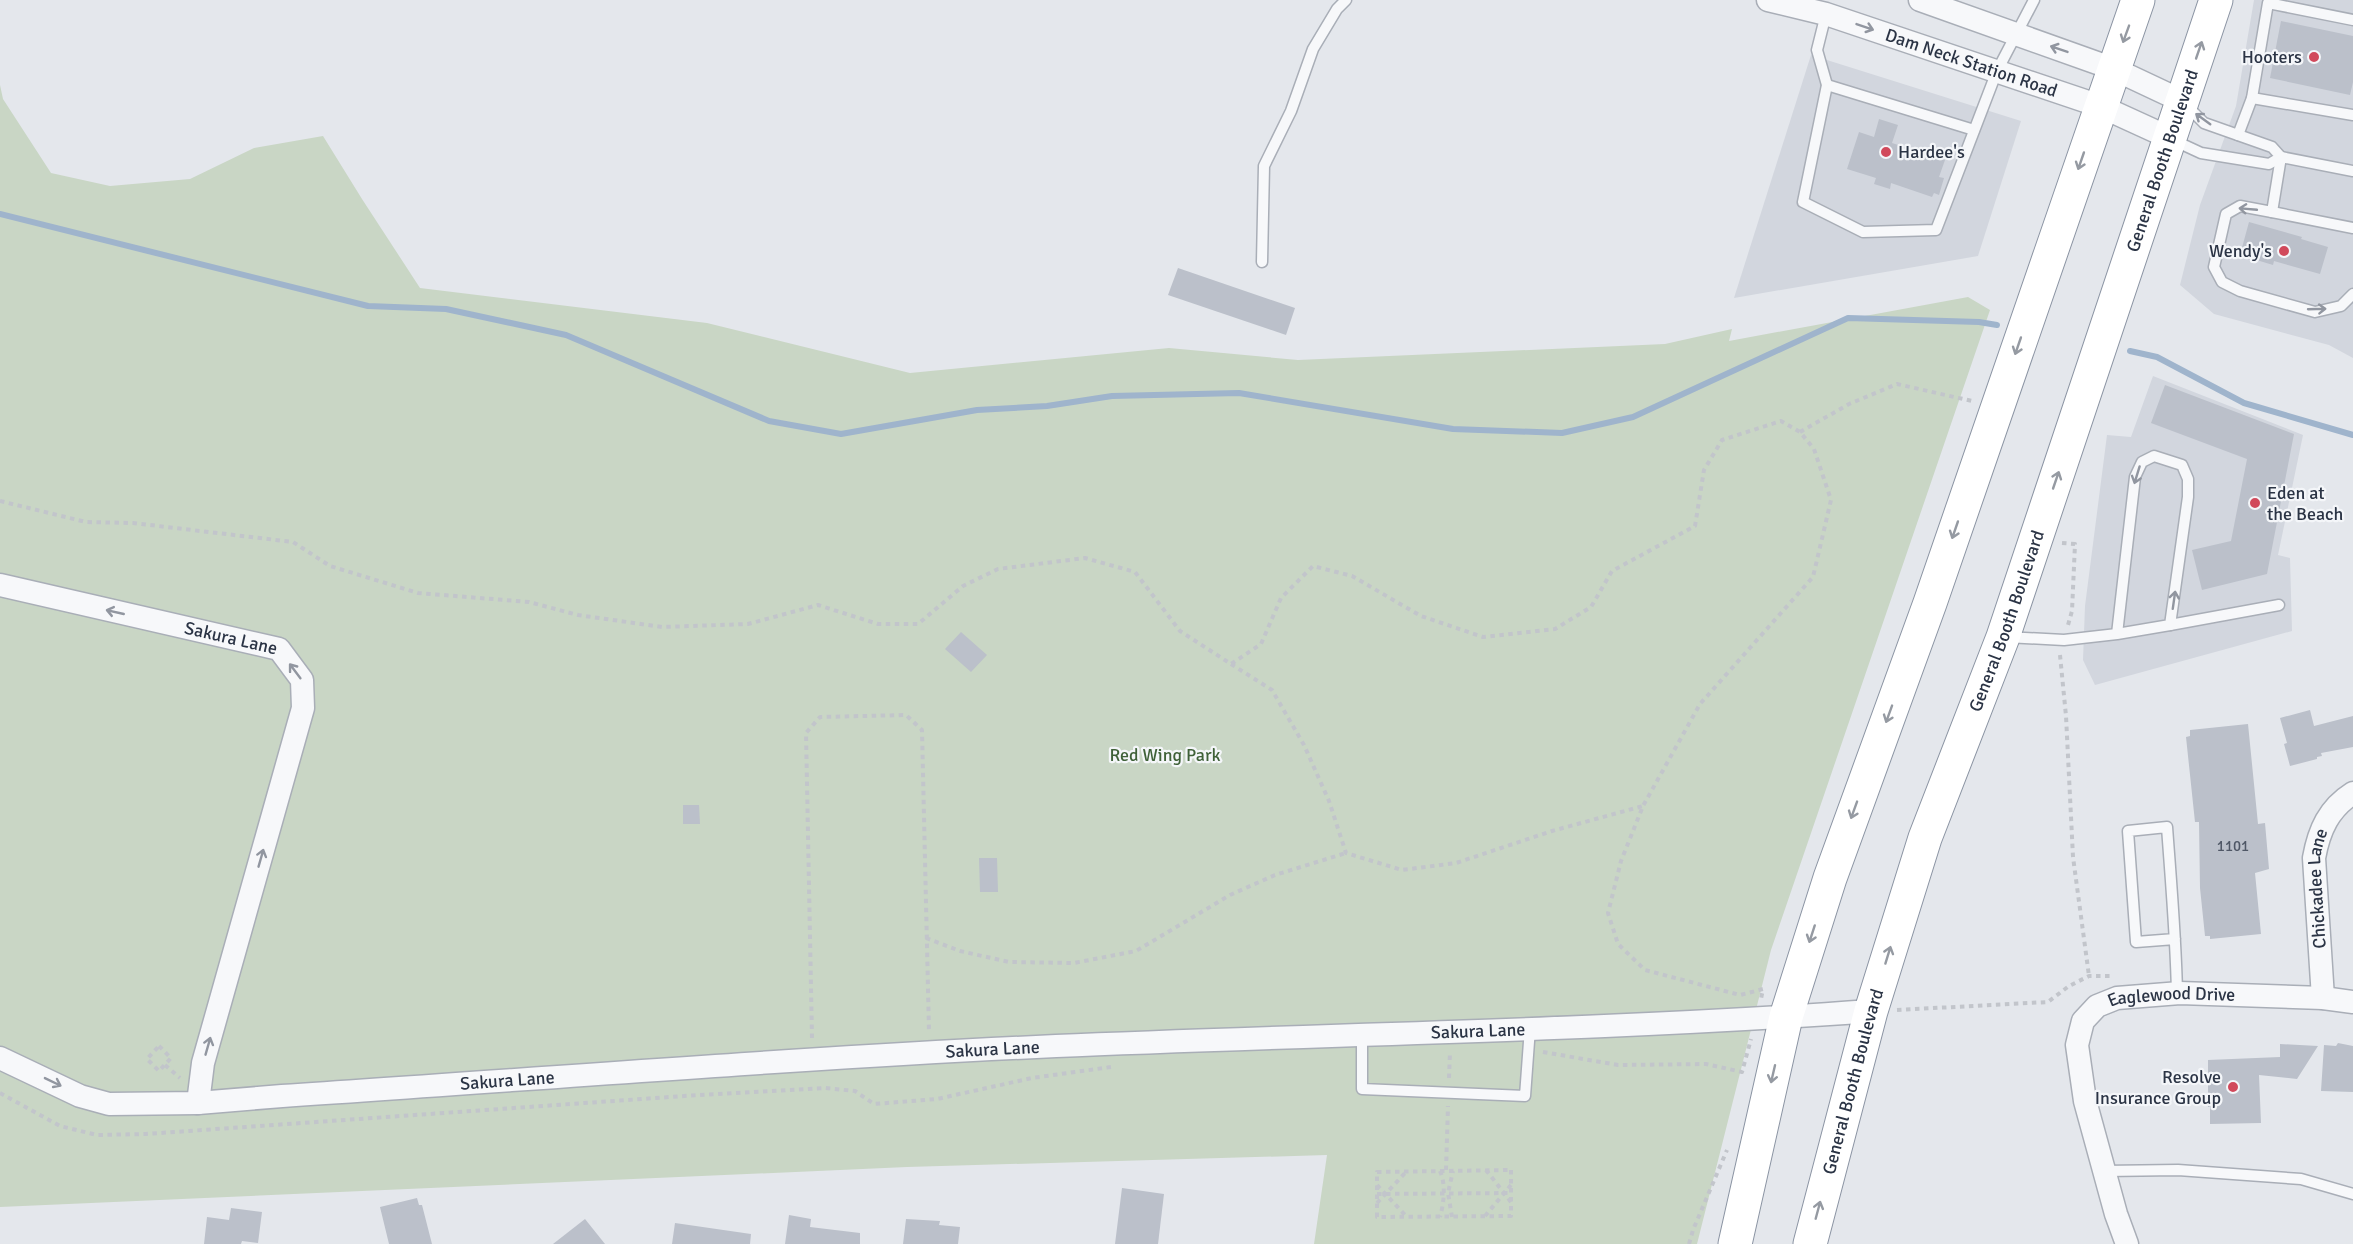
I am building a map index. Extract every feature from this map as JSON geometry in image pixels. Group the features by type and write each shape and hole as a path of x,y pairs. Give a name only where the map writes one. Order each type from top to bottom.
{"highway":[{"path":"1735,1244 1771,1018 1842,841 1930,603 2138,0"},
{"name":"General Booth Boulevard","path":"1810,1244 1882,1010 1925,838 2003,637 2216,0"}],"street":[{"name":"Dam Neck Station Road","path":"1768,0 1828,7 1997,71 2100,106 2170,138"},
{"path":"1920,0 2114,69 2182,101"},
{"name":"Sakura Lane","path":"0,585 279,650 302,680 303,708 203,1063 198,1103"},
{"name":"Chickadee Lane","path":"2323,998 2314,858 2324,823 2335,807 2353,792"},
{"name":"Eaglewood Drive","path":"2127,1244 2085,1101 2077,1046 2083,1021 2097,1006 2117,998 2177,993 2323,998 2353,1002"},
{"name":"Sakura Lane","path":"0,1058 80,1095 110,1104 198,1103 1053,1046 1362,1035 1529,1039 1882,1010"}],"lane":[{"path":"1262,262 1264,166 1291,111 1313,48 1337,9 1347,0"},
{"path":"1828,7 1817,50 1827,85 1803,202 1863,232 1936,230 1997,71 2034,0"},
{"path":"2238,135 2252,98 2268,3 2353,20"},
{"path":"1827,85 1974,130"},
{"path":"2252,98 2353,115"},
{"path":"2182,101 2204,123 2272,147 2281,157 2353,171"},
{"path":"2170,138 2201,153 2269,164 2281,157"},
{"path":"2272,212 2281,157"},
{"path":"2353,228 2240,206 2226,214 2214,267 2222,282 2240,291 2315,312 2341,306 2353,294"},
{"path":"2116,634 2135,477 2142,462 2154,456 2182,465 2188,479 2188,497 2170,625"},
{"path":"2003,637 2064,640 2116,634 2279,605"},
{"path":"2175,939 2136,942 2128,831 2167,827 2175,939 2177,993"},
{"path":"1362,1035 1362,1089 1525,1096 1529,1039"},
{"path":"2104,1171 2178,1170 2301,1179 2353,1194"}],"path":[{"path":"1800,432 1849,404 1897,384 1998,407"},
{"path":"1231,664 1261,644 1281,598 1312,566 1352,576 1420,616 1483,637 1555,629 1591,606 1612,570 1695,526 1704,470 1722,440 1781,421 1800,432 1814,449 1831,500 1813,577 1700,704 1644,806 1621,861 1608,913 1618,944 1645,970 1740,995 1763,989 1771,1018 1742,1072 1744,1078"},
{"path":"0,501 86,522 133,523 293,542 330,566 418,593 529,602 578,615 662,627 748,624 818,605 878,624 918,624 963,586 998,569 1085,558 1135,572 1180,631 1272,690 1305,744 1329,801 1346,854"},
{"path":"1882,1010 2048,1002 2069,986 2089,976 2073,857 2066,716 2059,657 2072,611 2075,544"},
{"path":"813,1061 806,733 820,717 906,716 922,730 929,1054"},
{"path":"926,938 960,951 1009,962 1074,963 1136,951 1230,895 1275,875 1346,854 1402,870 1456,862 1552,831 1644,806"},
{"path":"1529,1039 1618,1065 1706,1064 1742,1072"},
{"path":"159,1046 171,1058 159,1071 147,1059 159,1046"},
{"path":"0,1093 60,1126 97,1135 146,1134 825,1088 855,1090 874,1104 937,1099 1032,1078 1115,1066"},
{"path":"1689,1244 1729,1146"},
{"path":"1440,1170 1452,1217"},
{"path":"1440,1217 1453,1170"},
{"path":"1453,1170 1511,1170 1511,1216 1377,1217 1377,1172 1453,1170"},
{"path":"1486,1170 1511,1203"},
{"path":"1377,1203 1407,1171"},
{"path":"1485,1216 1511,1184"},
{"path":"1377,1185 1406,1217"},
{"path":"1377,1194 1511,1193"}],"shaded area":[{"path":"2254,0 2353,0 2353,358 2329,345 2214,314 2180,285 2200,205 2236,106"},
{"path":"1811,55 2021,121 1978,256 1734,298"},
{"path":"2153,376 2303,435 2278,555 2290,558 2292,631 2095,685 2083,660 2085,606 2107,435 2131,437"}],"green space":[{"name":"Red Wing Park","path":"0,85 3,99 51,173 110,186 190,179 254,148 323,136 420,288 707,323 910,373 1169,348 1298,360 1665,344 1732,329 1729,341 1968,297 1990,310 1771,950 1697,1244 1314,1244 1327,1155 907,1167 0,1207"}],"building":[{"name":"Hooters","path":"2281,21 2353,36 2353,82 2350,95 2270,78"},
{"name":"Hardee's","path":"1879,119 1898,125 1892,143 1945,160 1939,177 1944,178 1939,195 1934,193 1932,197 1891,183 1890,189 1874,184 1876,178 1847,169 1859,132 1874,137"},
{"name":"Wendy's","path":"2249,222 2328,247 2320,274 2274,261 2273,265 2240,255"},
{"path":"1178,268 1295,308 1286,335 1168,295"},
{"path":"2165,385 2294,434 2267,574 2202,590 2192,550 2231,541 2247,459 2151,423"},
{"path":"961,632 987,655 971,672 945,649"},
{"path":"2310,710 2314,726 2353,716 2353,747 2321,753 2322,756 2317,759 2290,766 2280,718"},
{"path":"2248,724 2258,824 2265,823 2269,869 2255,873 2261,934 2210,939 2210,936 2205,936 2200,888 2199,822 2195,822 2186,737 2190,736 2190,730"},
{"path":"683,805 699,805 700,824 683,824"},
{"path":"979,858 997,858 998,892 980,892"},
{"path":"2338,1043 2353,1046 2353,1092 2321,1091 2324,1045 2336,1046"},
{"path":"2280,1044 2318,1046 2297,1079 2259,1075 2261,1123 2210,1124 2208,1060 2280,1057"},
{"path":"1122,1188 1164,1194 1158,1244 1115,1244"},
{"path":"417,1198 419,1205 422,1205 432,1244 389,1244 380,1207"},
{"path":"231,1208 262,1212 258,1243 242,1241 241,1244 204,1244 207,1217 229,1220"},
{"path":"789,1215 811,1219 810,1227 860,1233 860,1244 785,1244"},
{"path":"585,1219 605,1244 553,1244"},
{"path":"906,1219 940,1221 939,1225 960,1227 958,1244 903,1244"},
{"path":"675,1223 751,1234 750,1244 672,1244"}],"waterway":[{"path":"0,214 368,306 446,309 566,335 769,421 841,434 977,410 1047,406 1112,396 1239,393 1453,429 1562,433 1633,417 1848,318 1979,322 1997,325"},
{"path":"2130,351 2157,357 2244,403 2353,435"}],"place":[{"name":"Hooters","path":"2314,57"},
{"name":"Hardee's","path":"1886,152"},
{"name":"Wendy's","path":"2284,251"},
{"name":"Eden at the Beach","path":"2255,503"},
{"name":"Resolve Insurance Group","path":"2233,1087"}]}
